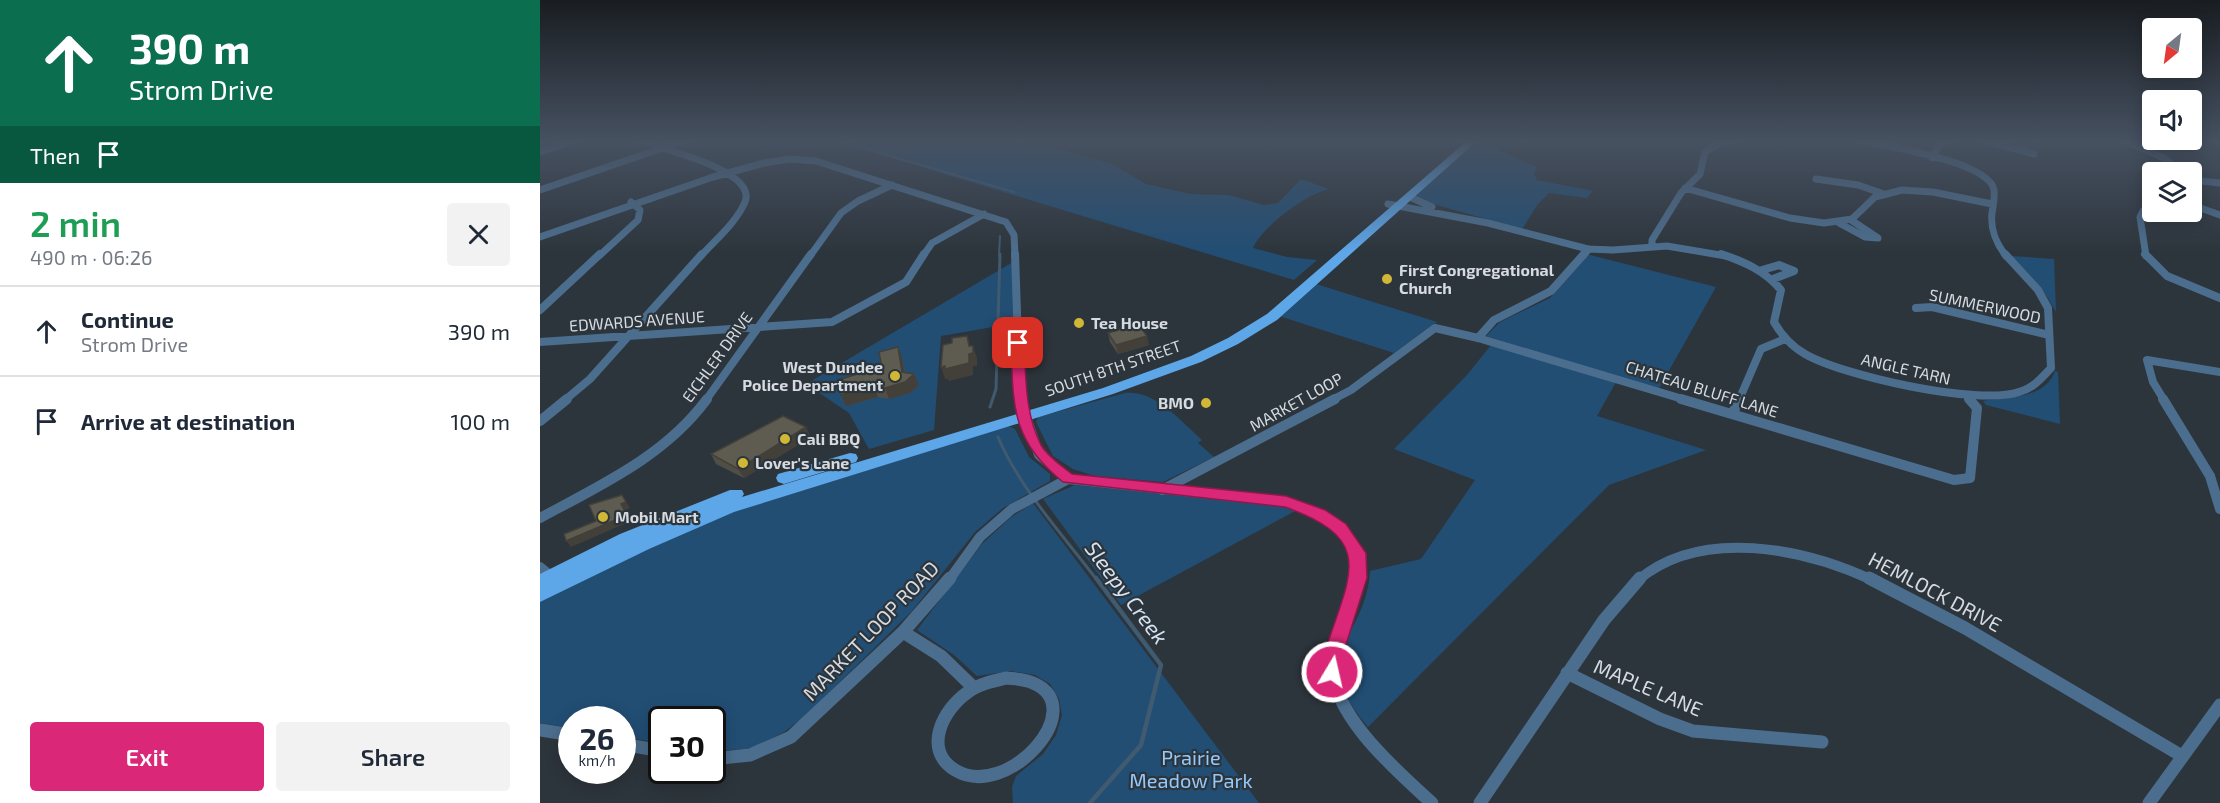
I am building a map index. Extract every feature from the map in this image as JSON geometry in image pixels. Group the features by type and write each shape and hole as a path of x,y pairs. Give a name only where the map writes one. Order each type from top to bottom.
{"main road":[{"name":"SOUTH 8TH STREET","path":"544,575 745,491 1024,411 1145,380 1233,341 1290,302 1424,177"},
{"name":"SOUTH 8TH STREET","path":"1398,203 1428,177"},
{"name":"SOUTH 8TH STREET","path":"540,595 643,544 728,508 1024,411"}],"street":[{"path":"540,190 576,177"},
{"path":"540,237 632,202 713,177"},
{"path":"540,421 590,379 742,208 746,198 745,187 736,177"},
{"path":"868,177 1004,221 1013,231 1024,411 1040,455 1068,479 1299,504 1330,520 1349,537 1358,553 1359,578 1333,654 1332,672 1336,690 1344,706 1370,738 1432,803"},
{"path":"1652,246 1652,240 1685,188 1696,177"},
{"name":"ANGLE TARN","path":"1785,339 1800,351 1835,366 1920,388 1968,397 2014,393 2039,382 2051,368 2049,315 2045,302 2003,253 1995,239 1990,224 1996,190 1983,177"},
{"path":"1816,179 1852,183 1884,194"},
{"path":"2202,181 2220,183"},
{"name":"EICHLER DRIVE","path":"540,518 643,460 672,439 694,416 843,212 858,201 892,185"},
{"path":"1685,188 1796,220 1839,223 1858,218 1872,198 1884,194 1918,192 1992,204"},
{"path":"540,310 637,221 640,210 632,202"},
{"path":"1398,203 1589,249 1627,251 1652,246 1702,252 1745,262 1762,270 1781,290 1782,297 1774,322 1785,339 1761,350 1733,413"},
{"path":"1398,203 1422,204 1472,220"},
{"path":"2202,209 2220,215"},
{"path":"2142,210 2139,217 2143,248 2149,261 2175,279 2220,298"},
{"name":"EDWARDS AVENUE","path":"540,342 824,324 838,320 906,282 932,243 984,214"},
{"path":"1839,223 1871,239 1878,238 1851,220"},
{"path":"1478,338 1494,320 1551,291 1589,249"},
{"path":"1762,270 1779,266 1794,271 1773,279"},
{"name":"SUMMERWOOD","path":"1916,308 1932,307 2049,335"},
{"name":"CHATEAU BLUFF LANE","path":"1435,328 1443,328 1478,338 1961,481 1970,478 1977,408 1968,397"},
{"name":"MARKET LOOP","path":"1162,490 1351,390 1435,328"},
{"path":"2220,372 2147,360 2157,389 2215,476 2220,509"},
{"name":"MARKET LOOP ROAD","path":"726,758 750,755 791,737 828,705 903,632 955,573 980,537 1012,509 1068,479"},
{"name":"HEMLOCK DRIVE","path":"1480,803 1567,673 1609,614 1634,584 1663,561 1711,550 1765,549 1833,564 1892,588 2182,756"},
{"path":"903,632 941,656 974,688"},
{"name":"MAPLE LANE","path":"1567,673 1660,719 1693,731 1822,742"},
{"path":"1022,678 1035,682 1045,689 1052,700 1054,713 1051,727 1043,742 1031,755 998,773 980,776 963,775 950,769 938,754 936,736 940,725 959,698 974,688 998,679 1022,678"},
{"path":"2149,803 2182,756 2217,713"},
{"path":"540,730 558,733"}],"green space":[{"path":"956,177 1135,177 1146,184 1190,194 1229,195 1264,205 1278,203 1301,179 1329,189 1309,197 1286,212 1265,231 1253,248 1287,257 1317,260 1294,280"},
{"path":"1436,177 1536,177 1537,180 1593,191 1587,198 1549,193 1538,204 1522,229 1415,199 1416,195"},
{"path":"1586,254 1716,287 1657,392 1486,336 1500,322 1550,298"},
{"path":"2011,256 2054,259 2056,312 2046,295"},
{"path":"1013,262 1016,323 941,336 934,430 869,449 849,413 806,384"},
{"path":"1316,284 1437,322 1394,353 1279,316"},
{"path":"1491,345 1616,382 1597,416 1706,450 1609,485 1368,727 1350,701 1341,680 1339,663 1366,595 1370,571 1421,559 1475,480 1394,449 1467,375"},
{"path":"2055,371 2058,372 2060,424 1986,405 1983,401 2034,392 2050,380"},
{"path":"1125,393 1147,396 1167,408 1202,440 1198,443 1214,457 1163,482 1095,476 1073,469 1053,456 1036,422 1038,417"},
{"path":"1008,426 1015,429 1029,457 1050,474 1050,481 1003,508 975,532 912,611 803,718 784,732 761,744 746,749 726,750 726,706 648,706 648,741 636,739 636,706 558,706 558,726 540,723 540,600 580,579 731,512"},
{"path":"1075,485 1290,507 1297,510 1121,605 1043,499"},
{"name":"Prairie Meadow Park","path":"1033,503 1259,803 1013,803 1012,787 1016,776 1043,754 1056,735 1062,715 1059,699 1050,684 1035,675 1011,671 977,676 954,655 917,630 982,544 1010,518"}],"building":[{"path":"1138,324 1147,336 1116,345 1108,333"},
{"path":"967,336 969,346 973,346 973,353 969,354 969,363 945,369 945,366 941,367 943,345 952,343 952,338"},
{"path":"898,347 902,372 914,374 905,382 885,388 873,385 841,395 838,380 870,370 883,373 879,352"},
{"path":"783,416 806,427 738,469 711,454"},
{"path":"622,495 626,502 621,504 627,515 566,541 564,534 596,521 589,505"}],"waterway":[{"name":"Sleepy Creek","path":"964,177 1014,192"},
{"name":"Sleepy Creek","path":"999,256 1000,236"},
{"name":"Sleepy Creek","path":"990,407 996,389 1000,254"},
{"name":"Sleepy Creek","path":"998,437 1030,493 1097,580"},
{"name":"Sleepy Creek","path":"1090,803 1141,745 1161,665 1096,578"}],"place":[{"name":"First Congregational Church","path":"1387,279"},
{"name":"Tea House","path":"1079,323"},
{"name":"West Dundee Police Department","path":"895,376"},
{"name":"BMO","path":"1206,403"},
{"name":"Cali BBQ","path":"785,439"},
{"name":"Lover's Lane","path":"743,463"},
{"name":"Mobil Mart","path":"603,517"}],"route":[{"path":"1018,343 1020,401 1035,447 1047,462 1068,479 1299,504 1341,528 1358,553 1359,578 1333,654 1332,672"}]}
